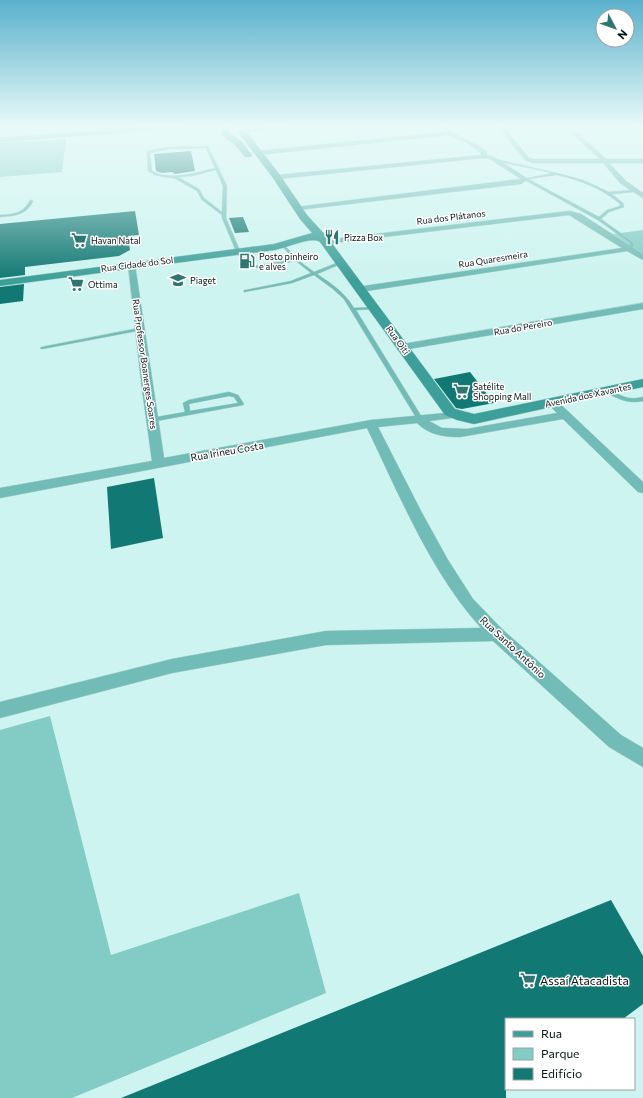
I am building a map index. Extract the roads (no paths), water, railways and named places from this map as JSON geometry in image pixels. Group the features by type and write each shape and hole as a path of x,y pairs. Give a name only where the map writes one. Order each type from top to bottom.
{"main road":[{"name":"Rua Oiti","path":"277,178 450,412 459,416"},
{"name":"Rua Cidade do Sol","path":"280,247 298,232 314,236 324,241"},
{"path":"298,232 297,244 338,261"},
{"path":"312,249 321,246 324,241"},
{"name":"Rua Cidade do Sol","path":"0,283 238,251 280,247 312,249"},
{"name":"Avenida dos Xavantes","path":"459,416 474,419 643,383"}],"street":[{"path":"277,178 285,177"},
{"path":"520,177 524,180"},
{"path":"616,177 633,191 643,196"},
{"path":"298,208 524,180"},
{"path":"633,191 643,188"},
{"name":"Rua dos Plátanos","path":"324,241 564,213 578,216 628,249"},
{"path":"628,249 643,258"},
{"name":"Rua Quaresmeira","path":"360,289 628,249"},
{"name":"Rua Professor Boanerges Soares","path":"131,265 151,420 159,464"},
{"name":"Rua do Pereiro","path":"403,347 643,306"},
{"path":"552,402 643,489"},
{"name":"Avenida dos Xavantes","path":"420,419 426,427 434,431 450,434 467,433 565,415"},
{"name":"Rua Irineu Costa","path":"0,493 371,424 459,416"},
{"name":"Rua Santo Antônio","path":"371,424 415,513 443,564 468,603 496,634 615,741 643,758"},
{"path":"0,710 172,666 326,638 496,634"}],"lane":[{"path":"174,177 198,190 203,199 223,214 238,251 245,263 255,267 298,260"},
{"path":"220,177 225,186 226,200 223,214"},
{"path":"524,180 540,177"},
{"path":"567,177 609,193 622,204 622,207 604,214 599,219"},
{"path":"524,180 599,219 632,243 632,246 628,249"},
{"path":"609,193 633,191"},
{"path":"0,216 24,212 29,208 31,201"},
{"path":"280,247 346,298 420,419"},
{"path":"246,291 278,286 314,274 338,261"},
{"path":"353,309 374,308"},
{"path":"42,348 140,329"},
{"path":"607,391 631,402 643,399"},
{"path":"151,420 188,414 241,404 236,396 221,396 186,403 188,414"}],"place":[{"name":"Pizza Box","path":"332,237"},
{"name":"Havan Natal","path":"79,240"},
{"name":"Posto pinheiro e alves","path":"247,261"},
{"name":"Piaget","path":"178,280"},
{"name":"Ottima","path":"76,284"},
{"name":"Satélite Shopping Mall","path":"461,391"},
{"name":"Assaí Atacadista","path":"528,980"}]}
